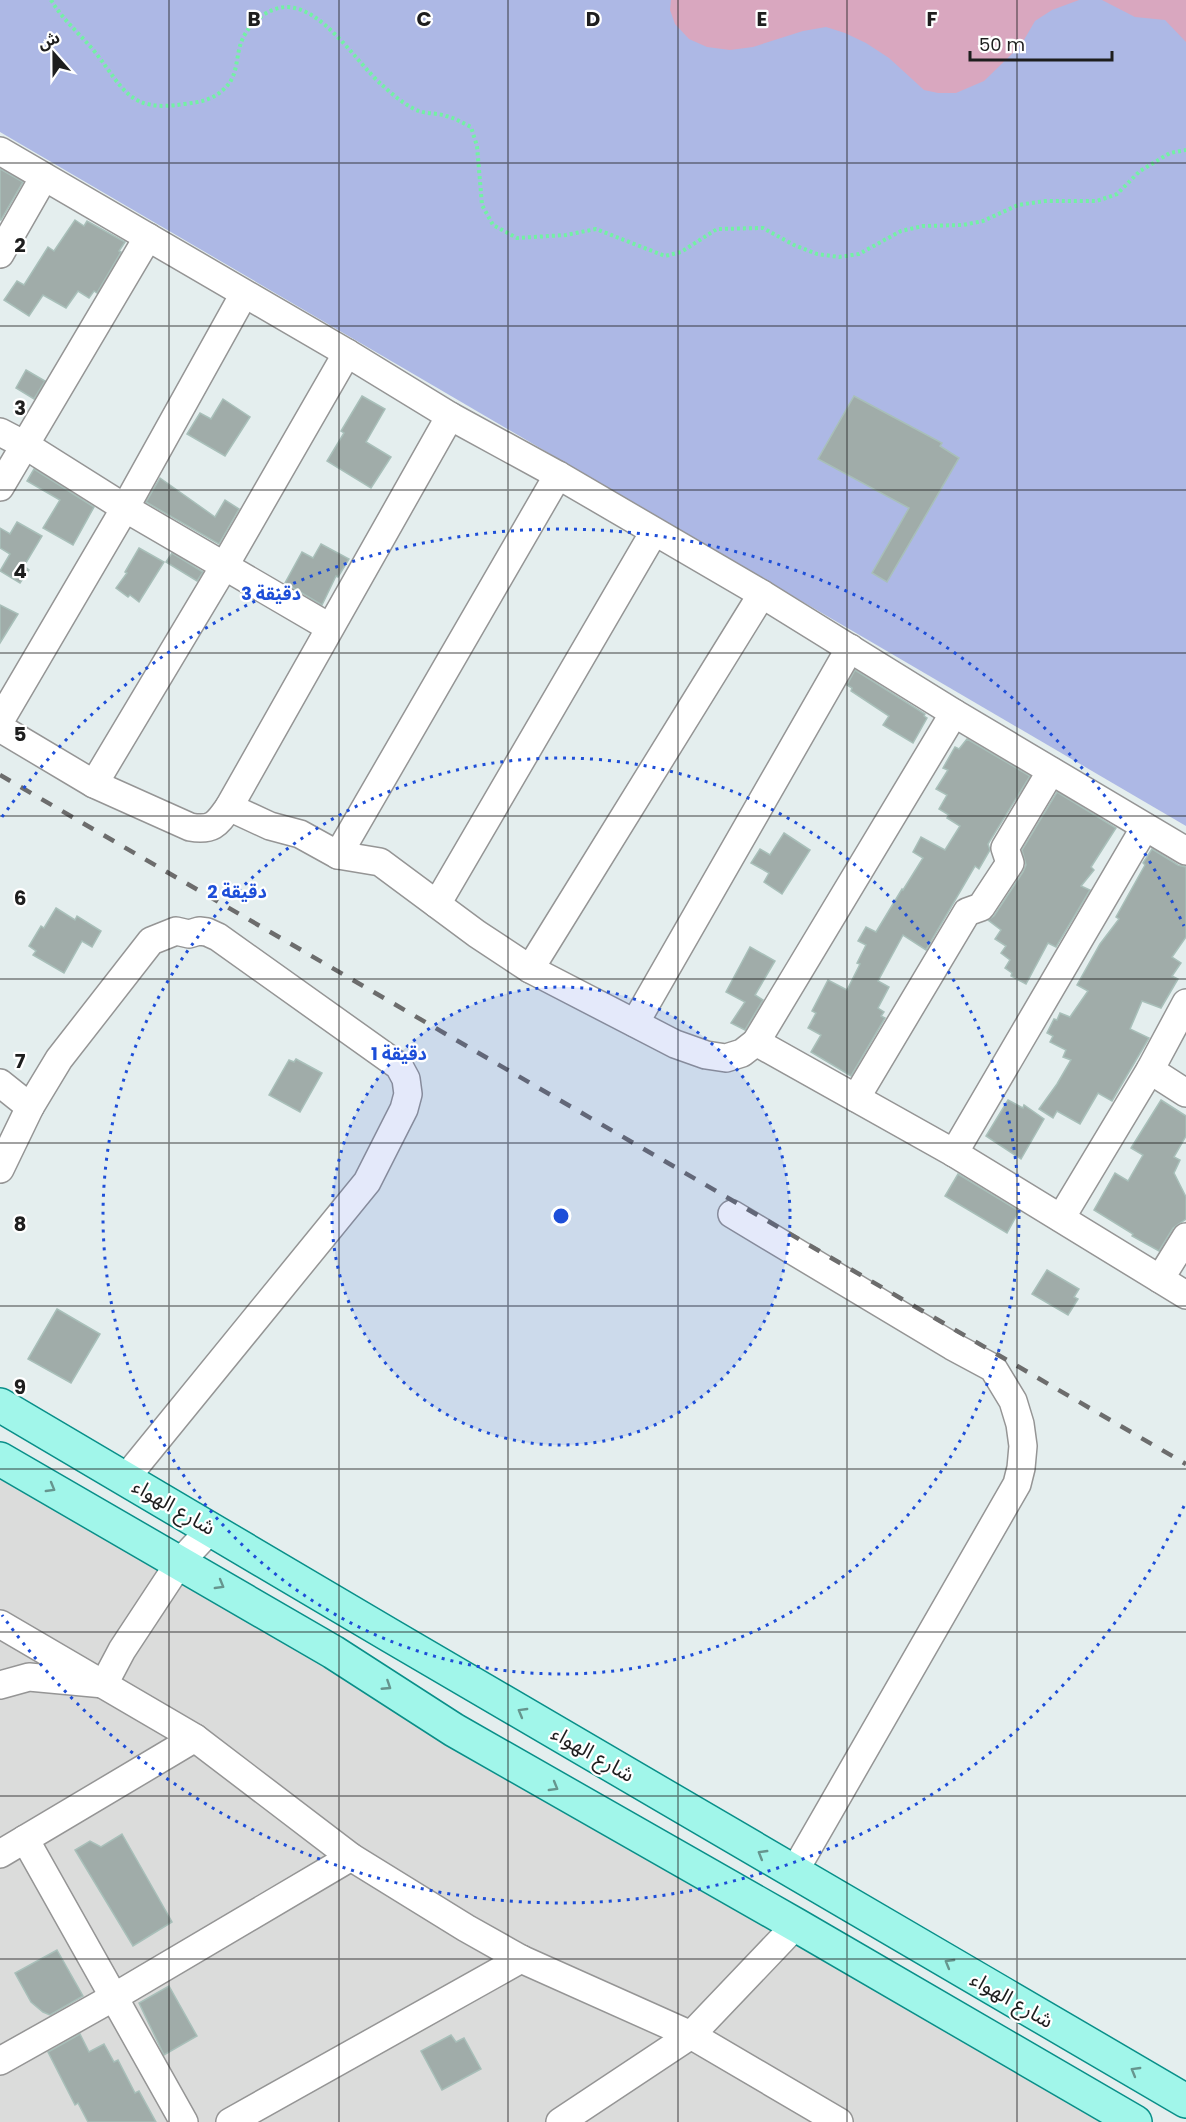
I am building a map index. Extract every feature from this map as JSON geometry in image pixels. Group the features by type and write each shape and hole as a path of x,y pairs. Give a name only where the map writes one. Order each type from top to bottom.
{"main road":[{"name":"شارع الهواء","path":"0,1405 1186,2101"},
{"name":"شارع الهواء","path":"0,1459 333,1652 454,1730 1135,2122"}],"street":[{"path":"0,151 347,353 450,416 558,475 762,594 954,713 1186,851"},
{"path":"0,254 44,177"},
{"path":"0,487 148,237"},
{"path":"0,721 125,508 244,294"},
{"path":"94,784 225,565 347,353"},
{"path":"0,728 94,784 190,827 204,830 217,823 229,807 450,416"},
{"path":"0,432 329,627"},
{"path":"338,855 558,475"},
{"path":"437,904 654,532"},
{"path":"530,969 762,594"},
{"path":"635,1023 850,648"},
{"path":"229,807 270,826 300,834 338,855 380,862 530,969 675,1044 706,1055 726,1058 742,1053 756,1042 954,713"},
{"path":"856,1098 967,912 981,907 1010,863 1005,848 1051,771"},
{"path":"954,1153 1145,827"},
{"path":"0,1169 30,1107 59,1059 151,941 176,932 189,934 199,931 218,937 399,1066 406,1079 408,1094 404,1109 367,1182 125,1479"},
{"path":"1061,1218 1150,1070 1186,1004"},
{"path":"756,1042 954,1153 1186,1296"},
{"path":"1150,1070 1186,1093"},
{"path":"0,1083 30,1107"},
{"path":"732,1214 952,1346 993,1368 1013,1401 1020,1424 1023,1446 1017,1484 794,1872"},
{"path":"1160,1279 1186,1237"},
{"path":"104,1684 122,1650 180,1562 211,1529"},
{"path":"0,1624 195,1738 351,1857 466,1928 521,1959 692,2035 834,2120"},
{"path":"0,1685 29,1677 104,1684"},
{"path":"0,1854 195,1738"},
{"path":"25,1839 184,2122"},
{"path":"0,2061 114,1997 351,1857"},
{"path":"560,2122 692,2035 796,1925"},
{"path":"230,2122 521,1959"}],"path":[{"path":"51,0 59,14 95,52 114,80 134,98 156,107 210,100 227,87 236,68 241,44 250,27 265,13 286,7 313,15 337,37 382,86 419,111 446,116 471,127 477,146 482,205 493,225 516,238 566,235 596,229 665,256 681,252 717,229 764,228 794,245 817,254 839,257 860,254 901,231 923,226 963,225 983,221 1018,205 1046,201 1097,201 1117,194 1140,171 1170,153 1186,150"}],"shaded area":[{"path":"0,0 1186,0 1186,826 0,132"},
{"path":"671,0 1079,0 1052,10 1035,21 1021,45 984,81 956,93 938,93 924,90 889,58 866,43 826,27 803,31 753,47 730,50 707,47 689,39 675,24 670,10"},
{"path":"1102,0 1186,0 1186,42 1165,20 1135,17"},
{"path":"0,1473 1130,2122 0,2122"}],"building":[{"path":"0,169 23,182 1,220 0,220"},
{"path":"75,220 84,226 87,221 125,242 97,293 94,291 89,298 78,291 66,308 43,295 29,316 4,300 17,281 24,285 48,247 54,251"},
{"path":"26,370 45,381 34,399 16,388"},
{"path":"362,396 385,409 366,442 391,457 371,488 327,461 344,433 341,431"},
{"path":"854,396 942,443 940,446 959,458 887,582 872,573 909,508 818,459"},
{"path":"223,399 250,417 225,456 187,434 200,413 211,419"},
{"path":"34,469 94,507 73,545 43,528 60,500 27,481"},
{"path":"160,478 215,517 225,500 239,509 219,544 146,502"},
{"path":"17,522 42,536 24,566 29,570 20,583 0,571 10,554 0,548 0,528 10,534"},
{"path":"321,544 349,559 338,577 336,576 322,605 285,583 302,552 313,558"},
{"path":"139,548 164,562 139,602 116,588 127,573 125,572"},
{"path":"172,553 203,572 197,581 166,562"},
{"path":"0,605 18,614 0,643"},
{"path":"855,670 925,714 927,718 913,743 883,725 889,716 851,691 852,688 847,685"},
{"path":"967,739 1030,776 988,844 990,850 979,869 975,866 926,950 903,935 878,981 889,987 878,1008 884,1012 881,1016 885,1018 851,1076 811,1052 821,1035 808,1028 816,1013 812,1011 828,980 847,990 860,964 857,963 866,945 858,941 866,927 876,932 923,858 913,852 921,837 945,850 960,826 947,818 949,815 939,809 947,795 936,789 948,770 943,768 955,747 959,749"},
{"path":"1057,792 1116,828 1091,867 1094,870 1081,886 1090,890 1056,947 1048,943 1026,984 1011,976 1012,973 1005,968 1010,960 1001,953 1006,946 995,939 1001,930 988,920 994,916 1023,872 1026,865 1022,850"},
{"path":"784,833 810,850 782,894 764,882 769,873 751,863 760,849 770,855"},
{"path":"1152,849 1178,865 1186,867 1186,937 1172,957 1181,963 1172,976 1178,979 1161,1008 1142,1001 1130,1029 1149,1038 1112,1101 1098,1093 1080,1124 1057,1111 1053,1118 1039,1109 1071,1060 1063,1057 1066,1050 1050,1042 1053,1036 1047,1033 1060,1013 1070,1017 1088,991 1077,985 1100,944 1119,919 1116,917"},
{"path":"56,908 75,920 77,916 101,931 92,947 82,941 64,973 33,955 36,951 29,946 41,926 44,928"},
{"path":"750,947 775,961 755,995 763,1000 745,1030 731,1023 745,1002 726,992"},
{"path":"296,1059 322,1073 300,1112 269,1095 289,1060 294,1062"},
{"path":"1008,1100 1023,1108 1024,1105 1044,1119 1021,1159 986,1136"},
{"path":"1161,1100 1186,1116 1186,1136 1174,1157 1180,1160 1174,1173 1186,1197 1186,1219 1173,1228 1159,1251 1094,1210 1115,1173 1128,1181 1143,1155 1131,1148"},
{"path":"958,1174 1019,1211 1007,1233 945,1196"},
{"path":"1047,1270 1079,1289 1074,1297 1078,1299 1068,1315 1032,1294"},
{"path":"57,1309 100,1334 71,1383 28,1359"},
{"path":"122,1834 172,1922 133,1946 75,1850 90,1841 101,1847"},
{"path":"57,1950 83,1996 50,2015 31,2002 15,1973"},
{"path":"169,1986 197,2036 164,2055 139,2003"},
{"path":"80,2034 89,2052 104,2044 114,2062 118,2060 135,2093 139,2091 156,2122 88,2122 78,2103 75,2105 48,2052"},
{"path":"451,2035 456,2042 464,2038 481,2069 442,2090 421,2051"}],"railway":[{"path":"0,775 1186,1464"}]}
